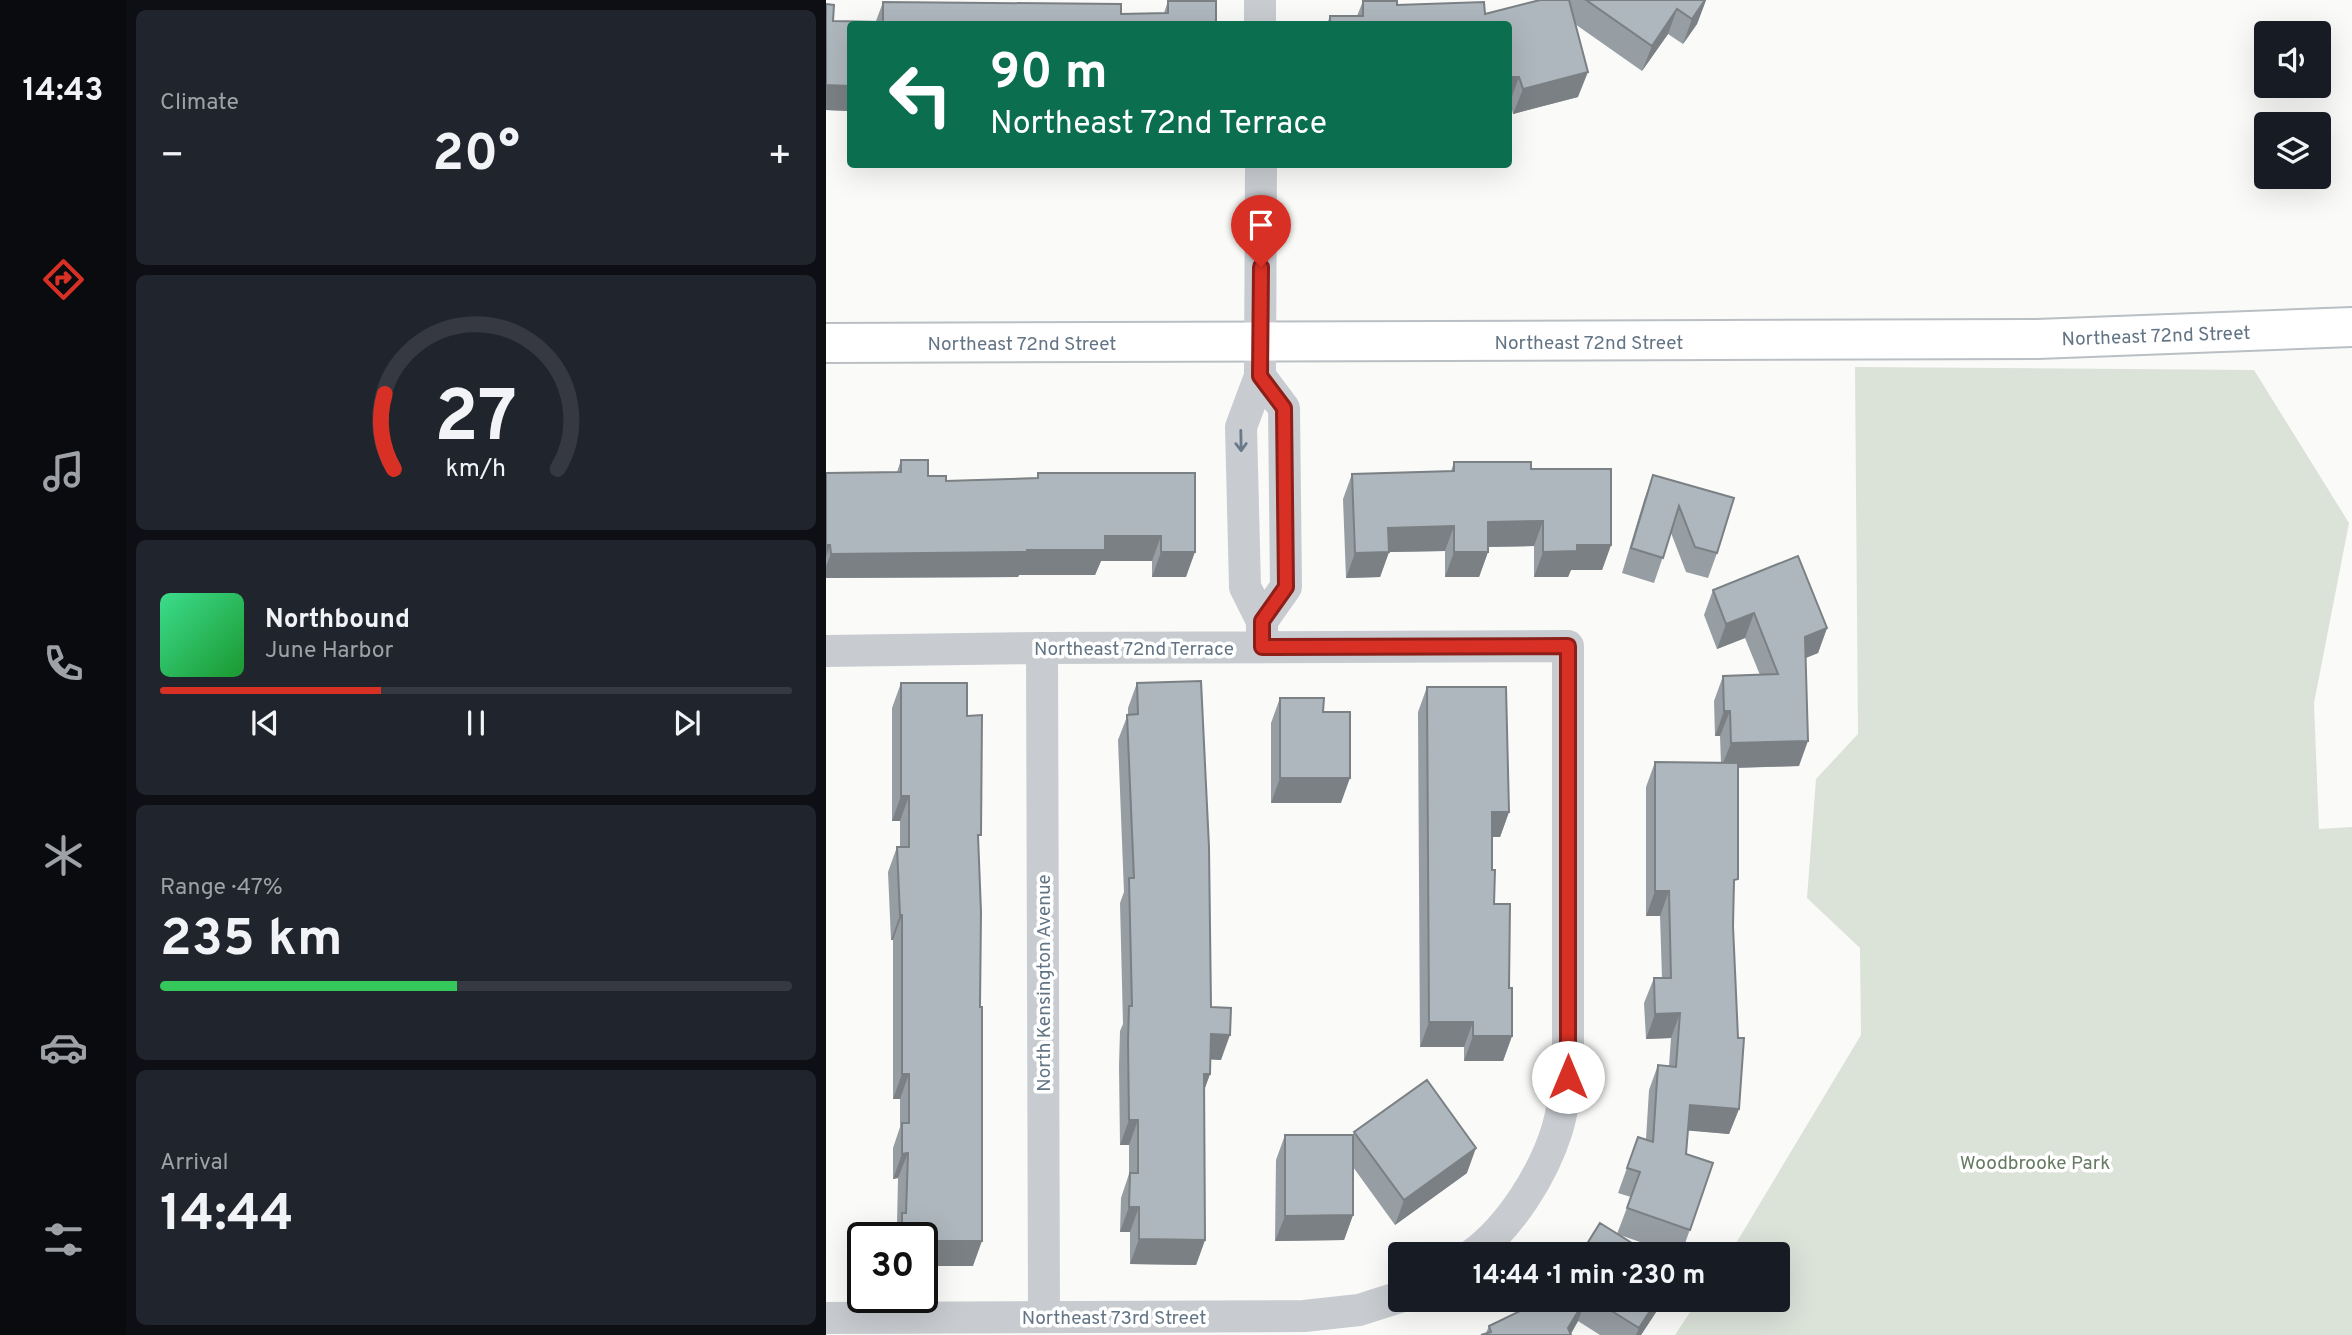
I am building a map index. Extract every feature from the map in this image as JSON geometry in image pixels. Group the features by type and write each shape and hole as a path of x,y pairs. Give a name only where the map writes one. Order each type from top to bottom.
{"main road":[{"name":"Northeast 72nd Street","path":"826,343 1261,360 2037,339 2352,327"}],"street":[{"path":"1260,0 1260,21"},
{"path":"1261,168 1261,360 1241,427 1245,587 1262,634"},
{"path":"1261,360 1284,408 1286,587 1262,634"},
{"name":"Northeast 72nd Terrace","path":"826,651 1042,648 1262,634 1568,646 1568,1077 1557,1131 1534,1182 1519,1206 1488,1242"},
{"name":"North Kensington Avenue","path":"1042,648 1044,1317"},
{"name":"Northeast 73rd Street","path":"826,1318 1332,1315 1388,1301"}],"green space":[{"name":"Woodbrooke Park","path":"1855,367 2254,370 2349,523 2314,703 2319,829 2352,827 2352,1335 1675,1335 1690,1312 1790,1312 1790,1242 1737,1242 1861,1035 1860,948 1807,898 1816,779 1858,734"}],"building":[{"path":"1540,0 1569,0 1588,72 1523,89 1519,77 1512,77 1512,21 1330,21 1330,16 1363,16 1363,1 1397,1 1397,5 1484,2 1485,14"},
{"path":"1586,0 1705,0 1692,19 1677,9 1652,46"},
{"path":"1168,1 1216,1 1216,21 883,21 883,2 1121,4 1121,14 1168,13"},
{"path":"826,4 834,5 833,21 847,21 847,86 826,85"},
{"path":"901,460 928,460 928,476 946,476 946,481 1038,478 1038,473 1195,473 1195,552 1161,552 1161,536 1105,536 1105,550 831,554 830,545 826,545 826,473 901,472"},
{"path":"1454,462 1531,462 1531,469 1611,469 1611,545 1577,545 1577,551 1543,552 1543,521 1488,522 1488,552 1454,552 1454,526 1388,528 1389,552 1355,553 1352,474 1454,471"},
{"path":"1653,475 1734,498 1717,553 1695,547 1679,506 1663,558 1631,548"},
{"path":"1798,556 1827,628 1805,637 1808,741 1731,743 1730,711 1724,711 1723,676 1778,674 1754,613 1726,624 1713,590"},
{"path":"1201,681 1209,847 1211,1007 1231,1008 1230,1035 1211,1034 1210,1074 1204,1074 1205,1240 1139,1239 1139,1207 1129,1207 1130,1173 1138,1173 1138,1120 1129,1120 1128,1041 1129,1006 1132,1006 1129,878 1134,878 1127,715 1138,714 1137,683"},
{"path":"901,683 967,683 967,716 982,715 981,835 978,835 982,1007 982,1241 938,1241 938,1222 902,1222 902,1213 906,1213 908,1153 902,1154 902,1123 909,1123 909,1074 902,1074 902,915 897,847 909,847 909,796 901,796"},
{"path":"1427,687 1506,687 1509,812 1492,812 1492,870 1495,870 1494,904 1510,904 1509,988 1512,988 1512,1036 1473,1036 1473,1022 1429,1022"},
{"path":"1280,698 1324,698 1323,712 1350,712 1350,778 1280,778"},
{"path":"1655,762 1738,763 1738,879 1734,880 1733,926 1738,1038 1744,1038 1739,1109 1690,1105 1686,1154 1713,1163 1690,1230 1627,1208 1640,1172 1627,1168 1638,1137 1653,1142 1658,1065 1676,1067 1680,1013 1655,1014 1654,978 1671,978 1669,891 1655,891"},
{"path":"1427,1080 1476,1148 1404,1200 1354,1132"},
{"path":"1285,1135 1353,1135 1353,1215 1285,1216"},
{"path":"1600,1223 1630,1242 1588,1242"},
{"path":"1518,1312 1578,1312 1568,1328 1571,1335 1481,1335 1491,1332 1489,1326"},
{"path":"1613,1312 1649,1312 1639,1328"}],"route":[{"path":"1261,267 1260,376 1284,408 1286,587 1262,621 1262,647 1568,646 1568,1077"}]}
